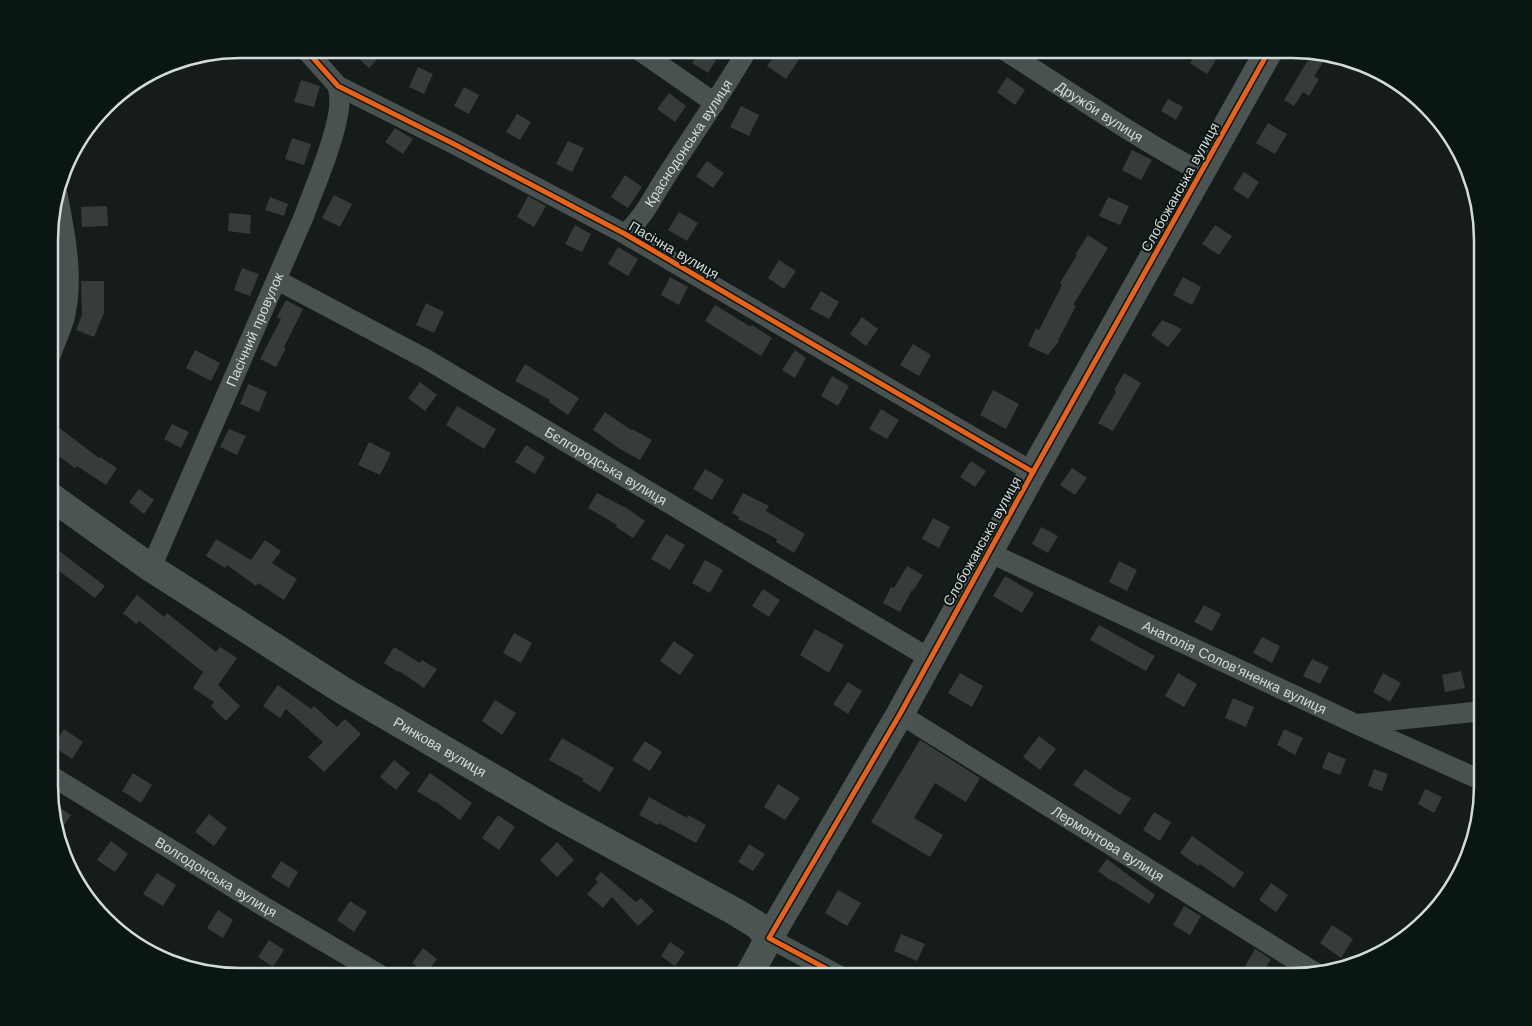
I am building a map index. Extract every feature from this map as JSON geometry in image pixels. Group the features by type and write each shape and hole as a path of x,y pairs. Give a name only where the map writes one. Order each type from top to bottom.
{"street":[{"name":"Пасічна вулиця","path":"313,58 338,86 454,144 625,234 1033,472"},
{"path":"650,58 715,103"},
{"name":"Краснодонська вулиця","path":"625,234 635,226 742,58"},
{"name":"Дружби вулиця","path":"1022,58 1175,158 1201,172"},
{"name":"Слобожанська вулиця","path":"753,968 931,659 988,552 1265,58"},
{"name":"Пасічний провулок","path":"151,568 277,280 319,175 340,107 338,86"},
{"path":"58,335 64,319 69,285 65,233 60,209"},
{"name":"Бєлгородська вулиця","path":"277,280 426,359 931,659"},
{"name":"Ринкова вулиця","path":"58,502 151,568 342,690 555,814 734,911 757,925 769,938 825,968"},
{"name":"Анатолія Солов'яненка вулиця","path":"988,552 1474,777"},
{"path":"1358,724 1474,712"},
{"name":"Лермонтова вулиця","path":"900,714 1308,968"},
{"name":"Волгодонська вулиця","path":"58,780 369,968"}],"building":[{"path":"358,58 378,58 369,68"},
{"path":"695,58 713,58 716,60 708,73 692,63"},
{"path":"773,58 800,58 786,79 767,66"},
{"path":"1194,58 1213,58 1216,60 1207,74 1190,63"},
{"path":"1309,58 1324,60 1314,76 1319,79 1309,96 1303,92 1294,106 1284,100"},
{"path":"418,67 433,74 424,94 409,87"},
{"path":"1007,77 1025,90 1015,105 997,92"},
{"path":"301,80 320,86 314,107 294,102"},
{"path":"464,87 479,95 469,114 454,106"},
{"path":"669,93 686,106 675,122 657,109"},
{"path":"1168,99 1183,107 1176,120 1161,111"},
{"path":"741,106 759,115 749,136 730,127"},
{"path":"517,114 531,122 520,140 506,132"},
{"path":"1268,123 1287,134 1275,154 1256,143"},
{"path":"395,128 413,139 403,154 385,142"},
{"path":"292,138 311,144 304,165 285,159"},
{"path":"568,141 584,148 572,172 556,164"},
{"path":"1132,150 1152,160 1141,180 1122,170"},
{"path":"707,161 724,173 713,188 696,176"},
{"path":"1244,172 1259,182 1248,199 1233,189"},
{"path":"625,175 642,187 628,208 611,197"},
{"path":"334,195 352,204 340,227 322,218"},
{"path":"528,196 546,206 534,227 517,217"},
{"path":"270,197 288,204 284,216 265,210"},
{"path":"1108,197 1129,206 1120,225 1099,216"},
{"path":"107,206 108,226 82,227 81,207"},
{"path":"679,212 698,223 687,241 668,230"},
{"path":"229,213 251,215 250,234 228,231"},
{"path":"575,225 591,234 582,252 565,244"},
{"path":"1215,225 1232,236 1219,255 1202,244"},
{"path":"1088,235 1108,248 1073,305 1076,306 1059,341 1048,355 1028,346 1036,328 1039,330 1062,285 1060,283"},
{"path":"618,247 638,259 628,276 608,264"},
{"path":"779,260 796,271 784,289 768,278"},
{"path":"242,268 259,274 250,296 234,290"},
{"path":"670,277 688,287 679,305 661,295"},
{"path":"1183,277 1201,287 1192,305 1173,295"},
{"path":"81,281 104,281 104,313 94,337 76,330 82,315"},
{"path":"821,291 839,302 829,319 810,309"},
{"path":"286,300 303,309 276,367 260,359 281,319 277,317"},
{"path":"426,303 444,312 434,333 416,325"},
{"path":"715,305 772,338 761,356 705,321"},
{"path":"862,317 878,329 866,346 850,334"},
{"path":"1162,320 1182,329 1168,347 1151,335"},
{"path":"913,344 931,355 919,376 900,365"},
{"path":"195,350 220,363 211,381 186,368"},
{"path":"795,350 806,358 795,378 782,370"},
{"path":"525,364 579,398 568,415 549,402 550,400 515,381"},
{"path":"1124,373 1141,383 1113,431 1098,423 1116,392 1114,390"},
{"path":"832,376 849,386 838,406 821,396"},
{"path":"420,382 437,395 425,411 408,398"},
{"path":"248,384 267,392 259,412 240,404"},
{"path":"993,390 1019,404 1006,429 980,415"},
{"path":"457,406 496,429 484,449 446,425"},
{"path":"881,409 899,420 887,439 869,429"},
{"path":"605,412 631,430 652,440 640,460 593,430"},
{"path":"172,424 189,432 181,448 164,439"},
{"path":"58,427 99,458 117,468 106,485 77,466 75,468 58,456"},
{"path":"229,429 246,436 237,455 220,447"},
{"path":"369,442 391,453 380,475 358,465"},
{"path":"526,445 545,457 535,474 515,462"},
{"path":"971,461 986,471 975,487 960,477"},
{"path":"1072,468 1087,478 1075,495 1060,485"},
{"path":"705,469 724,480 712,500 693,489"},
{"path":"139,489 154,500 144,514 129,502"},
{"path":"597,493 628,509 645,521 633,538 616,527 617,525 588,508"},
{"path":"743,493 769,506 766,511 805,534 794,553 776,542 777,539 738,519 739,517 732,513"},
{"path":"933,518 950,527 939,548 922,539"},
{"path":"1041,527 1058,536 1048,553 1032,544"},
{"path":"666,534 685,545 670,570 651,559"},
{"path":"216,539 251,560 265,540 281,551 272,563 297,579 284,600 258,583 256,586 227,565 225,568 206,556"},
{"path":"58,550 105,586 95,598 58,570"},
{"path":"705,560 723,570 710,593 692,583"},
{"path":"1119,561 1137,570 1127,591 1109,582"},
{"path":"907,566 923,575 900,612 883,603 891,587 894,588"},
{"path":"1005,576 1034,593 1022,613 993,596"},
{"path":"763,589 780,600 769,617 752,606"},
{"path":"137,595 164,617 167,613 216,652 220,647 237,658 218,685 240,706 226,721 211,706 214,702 193,688 203,672 139,621 136,624 123,613"},
{"path":"1204,605 1221,614 1212,631 1194,622"},
{"path":"1099,625 1155,656 1146,671 1090,640"},
{"path":"815,629 844,645 829,673 800,655"},
{"path":"514,633 532,643 521,663 503,653"},
{"path":"1262,637 1280,646 1272,663 1253,653"},
{"path":"674,641 694,655 680,675 660,661"},
{"path":"394,647 420,663 422,660 437,669 424,688 384,663"},
{"path":"1312,659 1329,667 1320,684 1303,676"},
{"path":"1461,671 1465,688 1445,692 1442,675"},
{"path":"960,673 983,686 972,707 948,693"},
{"path":"1178,673 1197,684 1184,707 1165,696"},
{"path":"1383,673 1401,683 1390,702 1373,692"},
{"path":"848,682 862,691 848,714 833,704"},
{"path":"278,685 311,709 314,706 337,727 345,719 361,734 324,772 308,757 323,742 286,709 280,718 263,706"},
{"path":"1233,698 1254,707 1246,727 1225,718"},
{"path":"495,700 516,713 502,735 482,721"},
{"path":"64,729 83,742 72,759 58,750 58,738"},
{"path":"1284,729 1303,738 1295,755 1277,745"},
{"path":"1039,736 1056,749 1040,770 1023,757"},
{"path":"562,738 614,768 600,792 582,781 584,779 549,760"},
{"path":"920,740 980,778 966,802 935,783 914,818 943,835 930,857 871,822"},
{"path":"645,741 662,752 650,771 632,760"},
{"path":"1328,752 1346,759 1340,775 1322,768"},
{"path":"394,760 410,773 396,790 380,777"},
{"path":"1085,769 1131,798 1120,815 1073,785"},
{"path":"1374,769 1388,774 1382,791 1368,786"},
{"path":"133,773 152,785 141,803 122,791"},
{"path":"430,773 472,803 460,820 435,801 417,791"},
{"path":"778,784 800,798 785,820 764,807"},
{"path":"1425,789 1442,797 1434,813 1418,804"},
{"path":"649,797 687,818 688,815 706,825 696,843 659,823 658,825 639,815"},
{"path":"59,807 71,815 62,827"},
{"path":"1154,812 1171,822 1160,841 1143,830"},
{"path":"209,814 227,828 214,846 195,832"},
{"path":"498,815 515,827 499,850 482,838"},
{"path":"1192,836 1244,873 1234,888 1200,864 1198,866 1180,853"},
{"path":"111,841 128,854 115,872 97,860"},
{"path":"557,842 574,860 557,877 540,860"},
{"path":"749,844 765,854 753,871 738,862"},
{"path":"1107,859 1155,895 1149,904 1098,871"},
{"path":"281,861 298,872 289,888 271,877"},
{"path":"601,872 636,902 641,898 654,911 638,926 612,897 603,908 587,894 598,882 595,879"},
{"path":"157,873 176,885 163,906 143,894"},
{"path":"1271,883 1288,895 1276,912 1259,900"},
{"path":"838,890 861,903 847,926 825,913"},
{"path":"350,901 367,912 354,932 337,920"},
{"path":"1184,906 1201,916 1190,935 1173,925"},
{"path":"218,910 233,920 223,938 207,928"},
{"path":"1332,925 1353,939 1341,958 1320,943"},
{"path":"901,934 925,944 917,961 894,951"},
{"path":"269,940 284,950 273,967 258,957"},
{"path":"670,942 685,952 675,966 661,956"},
{"path":"423,948 437,959 430,968 418,968 412,963"},
{"path":"1255,949 1271,959 1266,968 1244,968"}],"cycle path":[{"path":"313,58 338,86 454,144 625,234 1033,472"},
{"path":"825,968 769,938 900,714 1265,58"}]}
